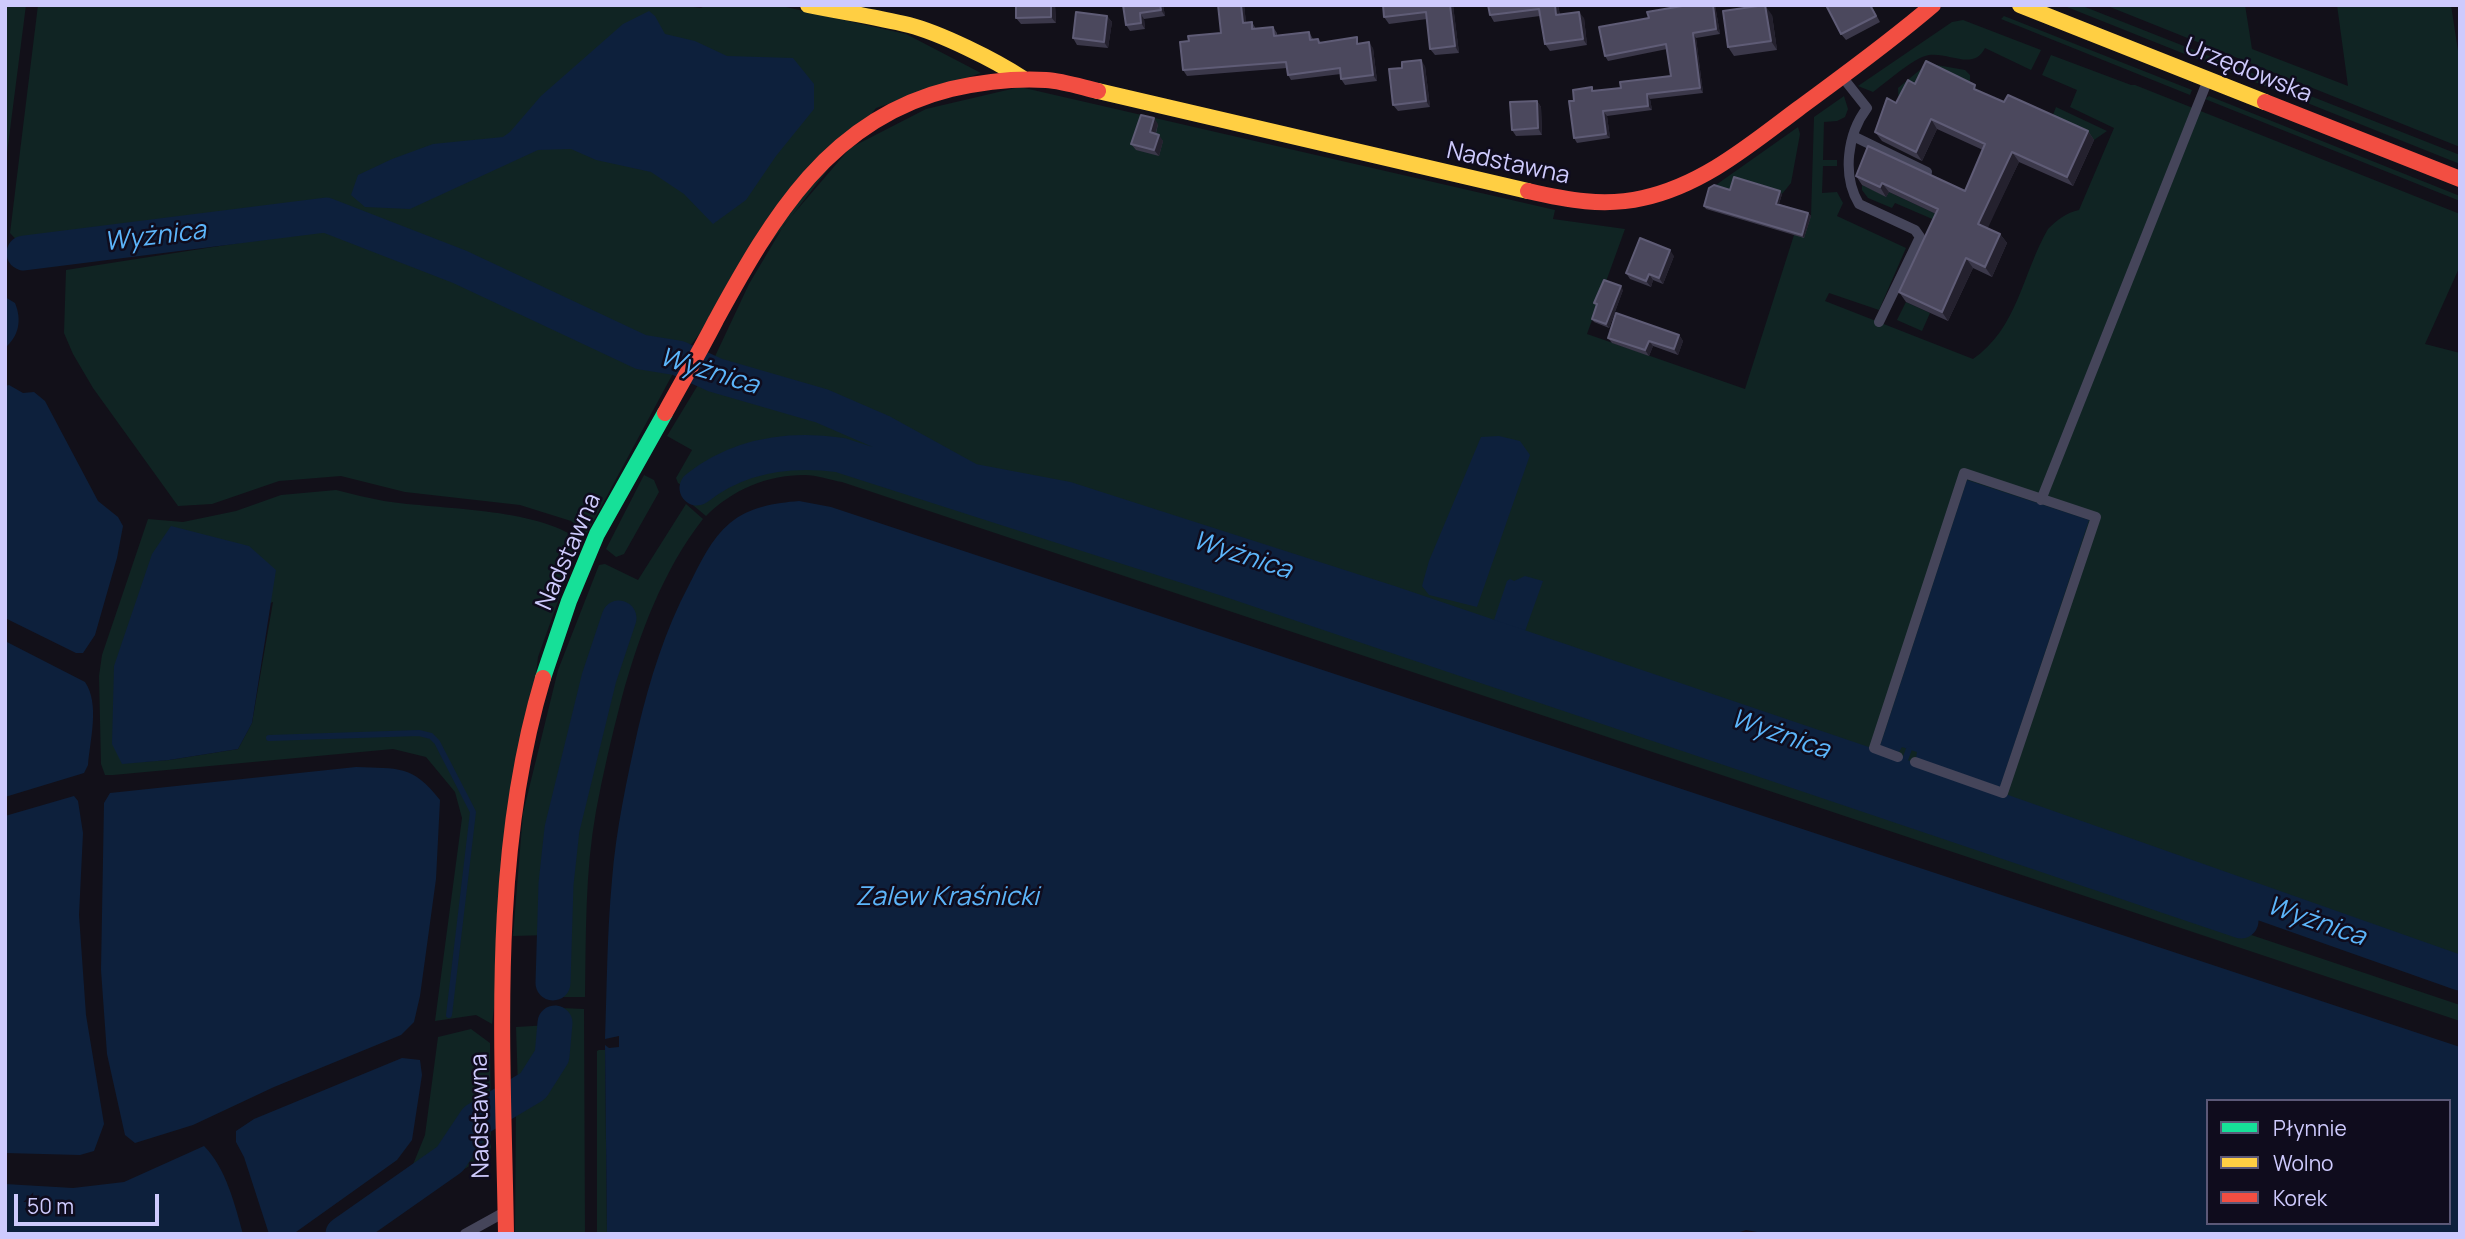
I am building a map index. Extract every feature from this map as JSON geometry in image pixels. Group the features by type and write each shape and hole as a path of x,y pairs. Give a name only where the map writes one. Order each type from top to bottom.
{"street":[{"name":"Nadstawna","path":"808,5 912,26 978,54 1022,78"},
{"name":"Nadstawna","path":"506,1234 505,882 519,777 531,716 550,655 595,553 645,462 687,373 772,225 810,176 844,142 878,119 911,103 963,87 1022,78 1049,80 1467,179 1569,201 1613,204 1655,196 1697,178 1737,153 1842,77 1933,5"},
{"name":"Urzędowska","path":"2020,5 2460,179"}],"lane":[{"path":"1842,77 1867,108 1858,119 1849,155 1849,177 1859,204 1915,230 1920,237 1879,322"},
{"path":"2041,500 2208,79"},
{"path":"1853,136 1927,172"},
{"path":"1898,757 1874,748 1964,473 2096,517 2003,793 1915,762"},
{"path":"465,1234 506,1212"}],"green space":[{"path":"5,5 26,5 5,169"},
{"path":"38,5 679,5 701,8 705,5 777,5 906,34 981,73 876,108 683,355 644,350 329,212 24,248 10,233"},
{"path":"2062,5 2080,5 2460,155 2460,164"},
{"path":"2105,5 2245,5 2252,49 2348,86 2337,5 2451,5 2460,64 2460,147"},
{"path":"2004,16 2192,90 2190,95 2001,19"},
{"path":"1963,20 2041,50 2031,70 1985,48 1980,55 1968,60 1937,55 1923,57 1873,92 1858,86 1952,22"},
{"path":"2051,55 2135,85 2460,214 2460,266 2425,344 2460,353 2460,967 1899,776 1683,695 1387,594 1063,490 977,475 878,422 820,397 710,367 749,284 784,225 850,148 926,109 1020,87 1555,210 1553,219 1625,229 1587,334 1745,389 1794,235 1811,216 1814,117 1844,96 1848,109 1845,117 1824,122 1823,160 1837,160 1837,166 1823,166 1822,193 1837,192 1843,203 1837,216 1906,248 1879,310 1829,293 1825,301 1973,359 1988,346 2010,316 2048,229 2062,217 2079,210 2114,128 2070,107 2077,90 2042,75"},
{"path":"1931,64 1965,70 1970,75 1970,84 1899,110 1898,88"},
{"path":"2209,96 2460,196 2460,201 2205,99"},
{"path":"2056,107 2107,131 2094,140 2051,120"},
{"path":"1798,127 1800,134 1791,183 1782,194 1736,181 1732,193 1713,187"},
{"path":"1862,185 1886,196 1889,192 1960,225 1958,230 1895,203 1892,208 1868,198"},
{"path":"326,222 461,278 637,359 677,366 587,533 571,521 520,505 405,492 341,476 279,481 212,504 178,506 93,388 73,354 64,333 66,270 258,240 256,229"},
{"path":"1906,302 1930,313 1922,331 1897,320"},
{"path":"704,375 819,409 971,485 1069,504 1439,625 1429,643 843,452 804,448 766,452 731,463 714,472 697,484 699,490 733,471 766,460 800,457 839,461 2460,1005 2460,1021 842,482 809,475 764,481 727,499 706,516 688,501 693,492 678,483 676,478 692,450 667,436"},
{"path":"644,475 654,480 659,492 624,554 616,557 606,549"},
{"path":"336,490 384,501 513,516 561,529 580,540 538,657 492,1024 476,1015 435,1021 462,818 455,792 426,757 393,749 105,775 101,764 99,676 102,655 148,519 183,522 236,511 281,495","holes":["273,602 252,723 238,749 169,760 122,763 114,701 115,666"]},
{"path":"686,504 703,519 664,581 636,650 602,782 592,834 588,880 585,997 556,997 558,904 566,828 601,678 621,619 616,618 595,680 559,828 549,935 513,936 523,813 558,670 599,565 605,564 638,580"},
{"path":"561,1008 584,1009 585,1234 515,1234 516,1102 539,1089 559,1059"},
{"path":"549,1025 547,1053 539,1069 518,1088 516,1027"},
{"path":"471,1029 490,1043 491,1153 426,1192 404,1199 390,1192 389,1185 412,1167 425,1135 438,1037"},
{"path":"599,1050 605,1050 607,1234 597,1234"}],"water":[{"path":"649,11 665,34 695,41 727,56 793,58 814,84 814,109 776,156 746,200 713,224 684,194 651,172 596,160 571,149 538,150 410,209 365,207 351,195 358,175 392,159 433,144 503,137 541,96 623,24"},
{"path":"5,297 15,303 19,322 16,333 5,348"},
{"path":"9,385 23,393 34,392 45,401 98,501 118,517 123,526 117,558 95,635 83,653 76,653 5,618 5,386"},
{"path":"1499,436 1520,441 1530,455 1477,607 1429,595 1422,586 1429,561 1481,437"},
{"path":"1967,480 2089,520 2000,787 1916,758 1917,752 1902,747 1899,752 1880,746"},
{"name":"Zalew Kraśnicki","path":"799,501 831,507 2460,1047 2460,1234 1768,1234 1746,1230 1734,1234 607,1234 605,1045 609,1048 619,1047 619,1036 605,1039 608,940 614,861 630,767 659,655 697,568 723,529 745,513"},
{"path":"171,526 249,546 276,570 252,723 238,749 122,764 112,744 114,666 152,554"},
{"path":"1525,576 1543,581 1524,634 1493,623 1507,581"},
{"path":"5,641 85,682 90,691 93,711 88,765 84,773 5,797"},
{"path":"356,767 394,769 412,774 440,800 436,879 414,1022 401,1035 274,1087 193,1125 135,1143 125,1135 107,1054 101,970 104,803 110,793"},
{"path":"74,796 78,801 83,833 79,915 86,1015 104,1124 94,1151 80,1155 5,1153 5,816"},
{"path":"402,1058 420,1060 422,1075 412,1140 397,1160 296,1232 269,1234 244,1157 236,1142 236,1131 254,1119"},
{"path":"204,1146 224,1176 243,1234 5,1234 5,1184 73,1188 124,1182"}],"building":[{"path":"1016,5 1051,5 1051,17 1016,18"},
{"path":"1123,5 1160,5 1161,10 1140,13 1141,23 1126,25"},
{"path":"1218,5 1241,5 1243,23 1252,22 1252,29 1273,27 1274,36 1309,32 1310,40 1318,39 1319,43 1357,37 1357,44 1369,42 1373,75 1341,79 1340,68 1288,75 1286,62 1183,70 1180,42 1189,41 1188,36 1221,33"},
{"path":"1383,5 1450,5 1455,46 1430,49 1426,12 1384,17"},
{"path":"1488,5 1555,5 1556,15 1579,12 1583,39 1545,44 1539,9 1490,15"},
{"path":"1682,5 1713,5 1716,29 1693,33 1700,88 1647,94 1648,106 1603,111 1606,134 1574,138 1569,101 1574,101 1573,90 1592,87 1592,91 1621,88 1620,82 1671,76 1666,44 1605,56 1599,27 1649,18 1647,12"},
{"path":"1765,5 1771,41 1728,47 1723,11"},
{"path":"1870,5 1876,16 1841,34 1827,7"},
{"path":"1076,12 1107,16 1104,42 1073,38"},
{"path":"1421,60 1426,101 1393,105 1389,69 1402,68 1402,62"},
{"path":"1926,61 1975,85 1974,89 2004,102 2008,95 2088,131 2067,177 2012,152 1978,224 2000,234 1985,267 1966,258 1942,312 1899,292 1938,209 1882,183 1880,187 1856,176 1868,146 1965,191 1985,144 1931,119 1916,152 1875,132 1887,98 1896,103 1908,80 1915,84"},
{"path":"1537,101 1538,128 1512,130 1510,102"},
{"path":"1141,115 1154,118 1150,132 1159,135 1154,150 1131,144"},
{"path":"1734,177 1780,191 1776,204 1808,213 1802,235 1704,206 1709,188 1714,185 1730,190"},
{"path":"1640,238 1670,250 1659,278 1649,274 1646,281 1626,273"},
{"path":"1604,280 1621,286 1606,324 1592,319 1597,304 1594,303"},
{"path":"1616,313 1679,335 1674,349 1649,341 1645,350 1608,338"}],"waterway":[{"name":"Wyżnica","path":"24,253 326,215 460,267 641,352 678,358 715,375 822,406 882,432 971,481 1066,499 1390,603 1953,794 2460,973"},
{"name":"Wyżnica","path":"697,488 747,461 783,454 840,455 1230,580 2241,921"},
{"name":"Wyżnica","path":"553,983 556,884 562,829 599,678 619,618"},
{"path":"269,738 419,733 431,736 437,742 473,812 449,1015"},
{"path":"1899,776 1909,749"},
{"name":"Wyżnica","path":"343,1234 450,1159 476,1120 533,1086 552,1056 555,1023"}],"traffic: fast":[{"path":"543,678 569,601 597,534 665,413"}],"traffic: slow":[{"path":"808,5 922,29 967,48 1022,78"},
{"path":"2020,5 2265,102"},
{"path":"1098,91 1528,191"}],"traffic: jam":[{"path":"1528,191 1571,200 1614,202 1643,198 1686,184 1744,149 1867,58 1933,5"},
{"path":"665,413 737,282 783,210 838,148 871,123 908,103 951,89 986,83 1046,80 1098,91"},
{"path":"2265,102 2460,179"},
{"path":"506,1234 502,1024 507,884 514,815 526,746 543,678"}]}
